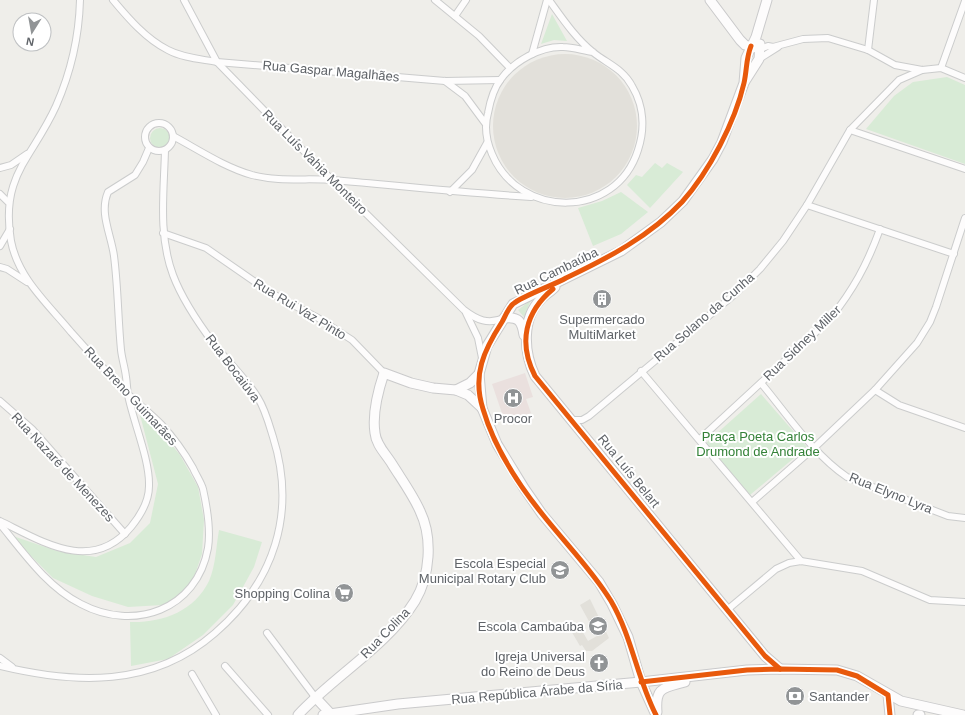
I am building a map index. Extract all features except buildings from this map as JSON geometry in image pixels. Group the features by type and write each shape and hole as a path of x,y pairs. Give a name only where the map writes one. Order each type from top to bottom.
{"street":[{"name":"Rua Breno Guimarães","path":"0,524 51,584 80,604 106,614 128,616 150,614 174,604 188,592 201,574 208,547 209,529 202,486 184,452 161,424 127,394 28,282 16,259 11,240 8,202 12,184 28,153 47,124 71,67 80,24 80,0"},
{"name":"Rua Gaspar Magalhães","path":"112,0 142,30 169,51 190,58 217,62 445,81 500,80"},
{"name":"Rua Luís Vahia Monteiro","path":"184,0 217,62 332,180 464,310"},
{"path":"435,0 479,36 510,68"},
{"path":"456,16 466,0"},
{"path":"174,136 170,147 165,150 154,150 149,148 144,138 145,132 153,124 164,124 169,126 174,136 230,167 253,175 272,179 332,180 450,192 533,197 555,203 579,202 601,195 620,181 635,160 642,136 642,110 632,86 616,66 593,52 570,28 548,0"},
{"path":"532,54 548,0"},
{"path":"710,0 745,45 760,49 803,39 828,38 868,50 895,65 922,70 941,68 965,78"},
{"name":"Rua Cambaúba","path":"744,83 746,58 760,26 767,0"},
{"path":"868,50 874,0"},
{"path":"941,68 965,1"},
{"name":"Rua Cambaúba","path":"657,715 641,682 628,637 612,604 599,582 542,514 497,444 482,408 479,374 482,358 487,346 513,304 621,251 661,222 683,201 713,159 722,142 744,83 759,59 760,26"},
{"path":"746,58 754,61 784,43"},
{"path":"533,197 512,184 497,165 487,143 485,123 490,101 500,80 510,68 532,54 563,47 593,52"},
{"name":"Rua Solano da Cunha","path":"573,420 586,418 740,289 782,241 806,205 850,130 899,80 922,70"},
{"path":"445,81 465,96 485,123"},
{"path":"850,130 965,169"},
{"path":"450,192 472,170 487,143"},
{"path":"0,521 50,545 72,551 90,551 110,545 125,534 137,520 145,504 149,487 148,471 127,394 121,351 112,241 103,209 108,192 135,175 149,148"},
{"name":"Rua Bocaiúva","path":"0,666 82,679 110,678 136,674 156,667 210,638 234,616 253,591 270,559 279,533 282,508 282,482 279,456 259,400 248,384 214,344 188,304 173,276 166,252 163,233 165,150"},
{"name":"Rua Breno Guimarães","path":"0,168 11,165 28,153"},
{"path":"0,194 8,202"},
{"path":"806,205 954,254"},
{"path":"752,502 815,448 875,390 917,343 930,322 965,218"},
{"path":"0,246 10,229"},
{"name":"Rua Sidney Miller","path":"700,439 815,334 847,298 868,260 880,230"},
{"name":"Rua Rui Vaz Pinto","path":"163,233 206,248 271,293 318,318 352,340 384,373 418,385 456,390 468,395 482,408"},
{"path":"0,267 7,269 28,282"},
{"name":"Rua Luís Belart","path":"566,278 540,300 528,320 526,349 529,364 535,376 573,420 765,656 780,668"},
{"path":"464,310 475,319 484,321 495,322 504,318 517,318 522,324 526,349"},
{"path":"464,310 478,338 482,358"},
{"path":"641,371 700,439 801,561"},
{"name":"Rua Colina","path":"298,715 315,697 369,652 402,620 415,601 424,579 428,552 426,525 416,504 380,449 375,433 379,389 384,373"},
{"path":"456,390 470,383 479,374"},
{"name":"Rua Elyno Lyra","path":"761,383 815,448 835,468 848,477 948,516 965,518"},
{"path":"875,390 899,405 965,428"},
{"name":"Rua Nazaré de Menezes","path":"0,401 32,429 125,534"},
{"path":"728,610 776,569 789,563 801,561 862,571 930,600 965,602"},
{"path":"268,633 327,714"},
{"path":"0,658 15,669"},
{"path":"225,666 268,715"},
{"name":"Rua República Árabe da Síria","path":"327,714 406,704 780,668 836,670 857,676 888,695 914,705 963,715"},
{"path":"192,674 216,715"},
{"path":"657,715 657,697 662,689 707,675"},
{"path":"888,695 890,715"}],"shaded area":[{"path":"565,54 586,57 605,66 616,75 625,86 634,105 637,126 634,147 625,166 616,177 605,186 586,195 565,198 544,195 525,186 514,177 505,166 496,147 493,126 496,105 505,86 514,75 525,66 544,57"},
{"name":"Procor","path":"525,373 533,397 526,399 531,413 505,422 492,384"},
{"name":"Escola Cambaúba","path":"590,599 609,638 592,651 586,651 582,645 580,646 570,629 578,624 588,641 597,636 580,605"}],"green space":[{"path":"552,14 567,41 554,40 541,44"},
{"path":"947,77 965,85 965,164 866,129 894,96 913,82"},
{"path":"160,128 167,131 170,138 167,145 160,148 153,145 150,138 153,131"},
{"path":"655,163 662,168 667,163 683,172 650,208 627,185 636,175 642,177"},
{"path":"621,192 648,212 621,234 593,246 578,208 602,201"},
{"path":"531,300 524,317 518,310"},
{"name":"Praça Poeta Carlos Drumond de Andrade","path":"761,394 807,447 750,495 706,443"},
{"path":"139,411 155,424 180,455 198,487 204,520 202,554 193,580 181,595 163,605 128,607 92,596 53,578 10,535 57,551 96,557 130,543 150,523 158,484"},
{"path":"219,530 262,542 254,567 233,605 203,635 168,659 131,666 130,622 142,622 165,618 176,614 195,601 203,592 209,581 214,562"}],"cycle path":[{"path":"656,715 649,701 624,629 611,601 587,568 534,503 516,478 500,451 483,409 480,397 479,374 485,353 508,310 513,304 561,281 628,245 670,214 692,190 702,176 728,130 740,98 751,46"},
{"path":"553,289 543,298 536,308 527,329 527,352 535,376 765,656 780,669"},
{"path":"641,682 747,670 837,670 857,676 888,695 890,715"}],"place":[{"name":"Supermercado MultiMarket","path":"602,299"},
{"name":"Procor","path":"513,398"},
{"name":"Escola Especial Municipal Rotary Club","path":"560,570"},
{"name":"Shopping Colina","path":"344,593"},
{"name":"Escola Cambaúba","path":"598,626"},
{"name":"Igreja Universal do Reino de Deus","path":"599,663"},
{"name":"Santander","path":"795,696"}]}
